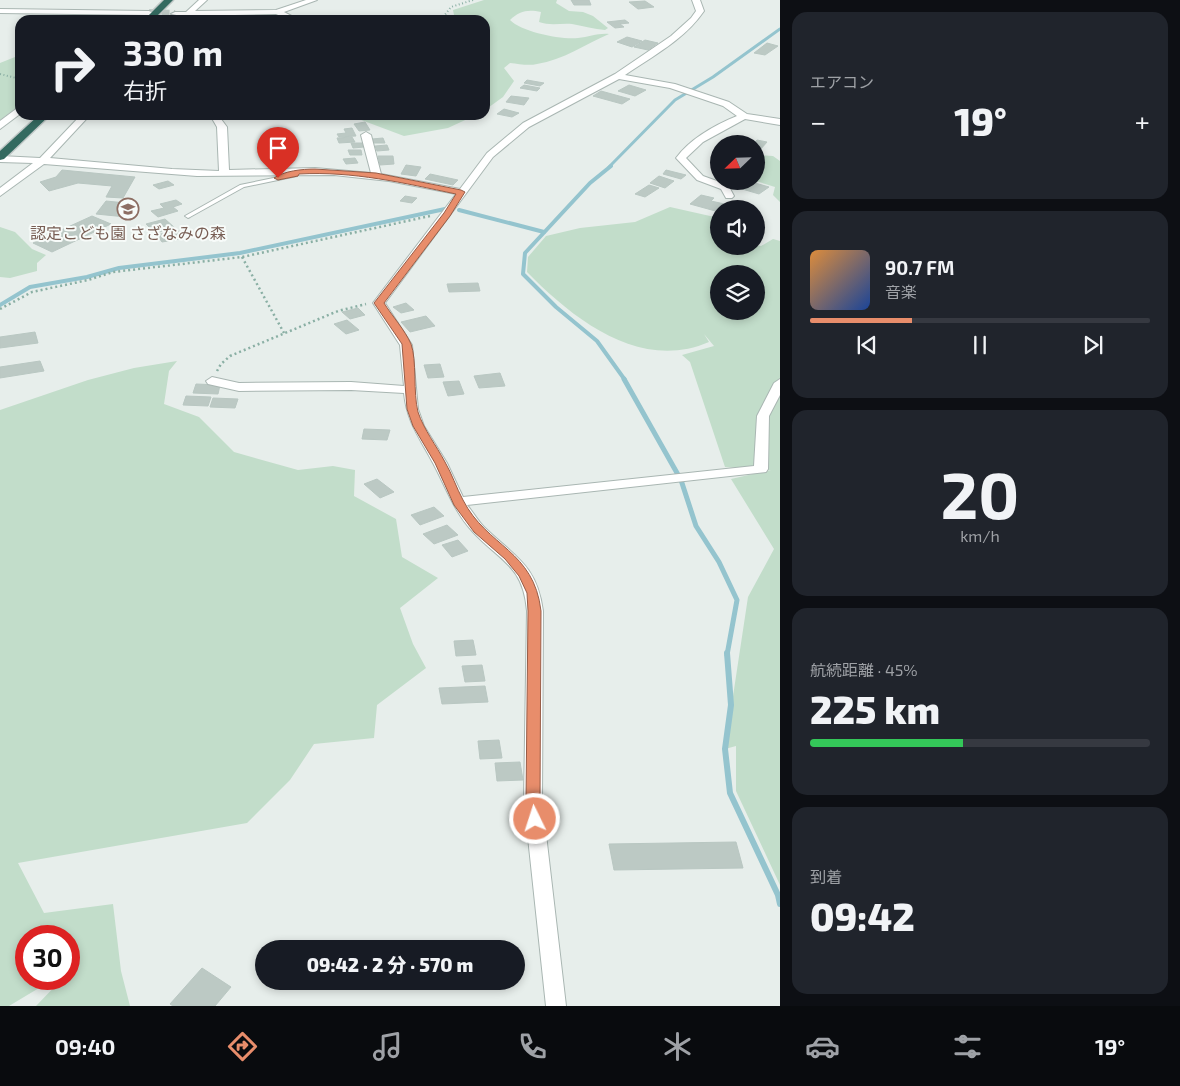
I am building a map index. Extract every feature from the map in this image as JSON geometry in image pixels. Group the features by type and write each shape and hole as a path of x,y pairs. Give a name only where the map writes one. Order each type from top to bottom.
{"highway":[{"path":"149,15 169,0"},
{"path":"0,158 40,120"}],"street":[{"path":"188,14 203,0"},
{"path":"175,14 276,12 314,0"},
{"path":"556,1006 533,800 535,611 533,593 525,574 509,556 478,529 458,502 440,463 418,426 412,409 406,344 379,303 490,155 526,125 618,76 652,55 694,20 700,11 700,6 696,0"},
{"path":"0,11 139,9 147,15"},
{"path":"134,15 139,9"},
{"path":"276,12 284,15"},
{"path":"618,76 654,82 695,93 726,104 744,116 780,122"},
{"path":"0,126 15,113"},
{"path":"729,196 725,187 700,178 681,158 692,147 733,120 744,116"},
{"path":"0,193 81,120"},
{"path":"217,120 222,127 224,174"},
{"path":"366,135 376,175"},
{"path":"0,158 146,170 224,174 315,171 376,175 461,192"},
{"path":"212,382 239,387 351,386 410,390"},
{"path":"458,502 761,469 763,416 780,383"}],"lane":[{"path":"188,216 242,186 295,175 296,172"}],"path":[{"path":"445,15 451,7 473,0"},
{"path":"0,74 15,78"},
{"path":"0,309 32,292 88,280 113,272 242,257 447,214"},
{"path":"242,257 284,333"},
{"path":"212,382 221,364 230,356 338,311 371,302 379,303"}],"green space":[{"path":"484,0 557,0 556,3 569,11 583,12 593,16 608,28 605,30 572,24 543,23 539,22 541,12 532,11 520,13 510,20 523,28 552,36 578,38 609,34 547,62 531,65 510,63 504,68 514,81 503,97 490,106 490,15 454,15 453,10"},
{"path":"15,57 15,109 0,120 0,63"},
{"path":"361,120 465,120 448,128 404,136"},
{"path":"765,156 773,156 780,161 780,202 773,195 775,187 765,184"},
{"path":"670,207 710,216 710,255 765,255 765,244 773,239 780,241 780,885 736,791 736,746 725,749 748,597 774,549 731,479 771,470 725,467 690,362 682,355 714,346 704,334 709,342 683,350 658,350 633,345 609,336 587,323 545,290 527,272 528,257 546,236 580,228 635,222"},
{"path":"0,227 15,232 32,249 46,255 37,263 37,271 10,278 0,277"},
{"path":"177,361 169,371 164,404 199,417 234,452 298,470 333,466 355,470 354,496 396,519 402,557 438,578 400,608 413,644 426,668 377,705 374,738 314,744 290,780 247,823 18,863 44,913 113,904 121,971 130,1006 36,1006 51,990 80,990 80,925 15,925 15,990 36,990 9,1006 0,1006 0,410 88,380 134,368"}],"building":[{"path":"571,0 589,0 591,5 574,5"},
{"path":"645,1 654,7 638,9 629,2"},
{"path":"625,20 629,23 620,24 624,27 615,28 607,22"},
{"path":"627,37 642,41 632,47 617,42"},
{"path":"645,40 658,43 648,50 634,47"},
{"path":"767,43 778,46 765,55 754,53"},
{"path":"527,80 544,83 540,86 524,83"},
{"path":"524,85 540,88 537,91 520,88"},
{"path":"629,85 646,90 635,96 618,91"},
{"path":"601,91 630,99 622,104 593,96"},
{"path":"511,96 529,98 524,105 506,102"},
{"path":"504,109 519,113 512,117 497,114"},
{"path":"365,122 370,130 359,131 354,124"},
{"path":"352,128 356,136 339,137 337,134 346,133 344,129"},
{"path":"352,137 355,142 339,143 337,138"},
{"path":"383,138 385,143 373,143 372,139"},
{"path":"351,143 362,143 364,147 353,148"},
{"path":"387,145 389,150 377,151 375,146"},
{"path":"348,150 361,150 362,155 350,155"},
{"path":"378,156 393,156 394,164 380,165"},
{"path":"355,158 358,163 346,164 343,159"},
{"path":"406,165 421,167 416,176 401,174"},
{"path":"62,170 135,177 123,198 106,197 112,186 78,183 49,191 40,182 56,177"},
{"path":"666,170 686,175 681,179 663,174"},
{"path":"430,174 458,180 453,185 425,179"},
{"path":"659,176 674,181 665,188 650,183"},
{"path":"168,181 174,185 159,189 153,185"},
{"path":"649,185 659,188 645,197 635,194"},
{"path":"746,190 765,190 759,194"},
{"path":"701,195 714,198 710,200 710,210 690,204"},
{"path":"405,196 417,198 412,203 400,201"},
{"path":"176,200 182,204 173,207 178,211 158,217 151,211 164,208 160,204"},
{"path":"106,201 136,204 126,217 96,214"},
{"path":"92,216 111,224 52,252 33,243"},
{"path":"165,219 175,228 155,233 146,224"},
{"path":"177,230 185,234 177,236 180,239 162,242 157,235"},
{"path":"478,283 480,291 449,292 447,284"},
{"path":"406,303 414,310 401,313 393,307"},
{"path":"358,308 365,315 350,319 342,312"},
{"path":"426,316 435,326 410,332 401,322"},
{"path":"347,320 359,330 346,334 334,324"},
{"path":"35,332 38,343 0,348 0,337"},
{"path":"40,361 44,371 0,378 0,367"},
{"path":"440,364 444,377 428,378 424,365"},
{"path":"500,373 505,386 479,388 474,376"},
{"path":"459,381 464,394 448,396 443,382"},
{"path":"196,384 220,385 218,394 193,393"},
{"path":"186,396 211,397 208,406 183,405"},
{"path":"213,398 238,399 235,408 210,407"},
{"path":"364,429 390,430 387,440 362,439"},
{"path":"377,479 394,492 380,498 364,484"},
{"path":"434,507 444,516 420,525 411,515"},
{"path":"447,525 458,535 434,544 423,534"},
{"path":"458,540 468,551 452,557 442,545"},
{"path":"473,640 476,655 456,656 454,641"},
{"path":"482,665 485,681 465,682 462,666"},
{"path":"485,686 488,702 442,704 439,688"},
{"path":"499,740 502,758 480,759 478,741"},
{"path":"520,762 523,780 497,781 495,763"},
{"path":"736,842 743,868 614,870 609,844"},
{"path":"202,968 231,987 215,1006 173,1006 170,1004"}],"waterway":[{"path":"609,167 675,100 713,77 780,29"},
{"path":"611,166 590,183 525,253 523,274 556,307 597,341 625,380"},
{"path":"0,305 30,287 87,277 119,268 240,253 445,209"},
{"path":"459,210 544,232"},
{"path":"624,379 681,480 696,526 719,562 737,600 727,654"},
{"path":"727,654 731,705 725,749 730,793 778,895 780,904"}],"tunnel":[{"path":"149,13 175,14"}],"place":[{"name":"認定こども園 さざなみの森","path":"128,209"}],"route":[{"path":"278,178 295,175 296,172 315,171 376,175 461,192 447,214 379,303 406,344 412,409 418,426 440,463 458,502 478,529 509,556 525,574 533,593 535,611 533,800 535,819"}]}
